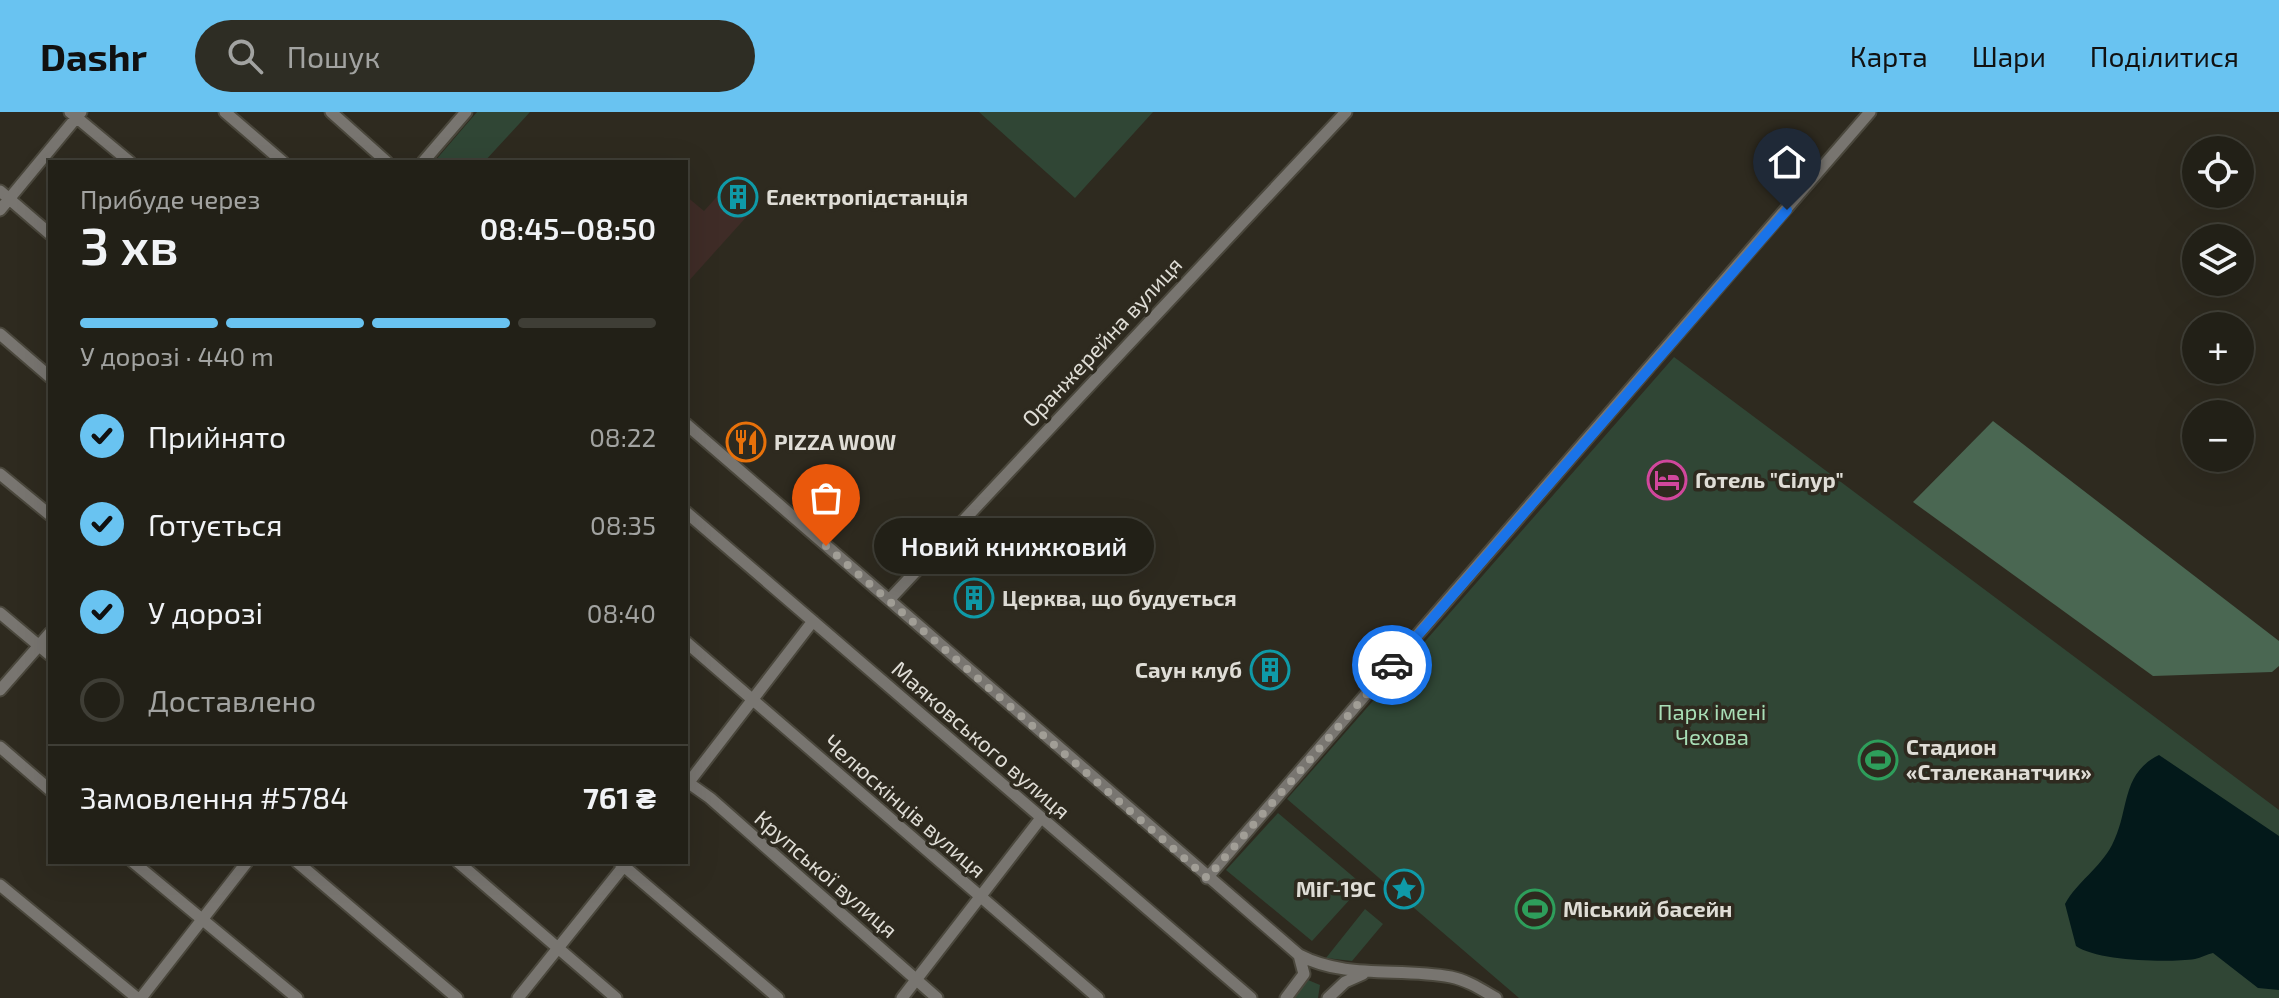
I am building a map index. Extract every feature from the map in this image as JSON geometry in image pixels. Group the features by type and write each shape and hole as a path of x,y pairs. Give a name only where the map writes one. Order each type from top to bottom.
{"street":[{"path":"225,112 281,160"},
{"path":"331,112 385,160"},
{"path":"425,160 466,112"},
{"name":"Оранжерейна вулиця","path":"889,600 1346,112"},
{"path":"1207,878 1870,112"},
{"path":"0,210 4,195 76,114 128,160"},
{"path":"4,195 48,232"},
{"path":"0,334 48,375"},
{"path":"688,426 1207,878 1299,955 1317,965 1327,974 1330,988 1327,998"},
{"path":"0,474 48,513"},
{"name":"Маяковського вулиця","path":"688,514 1251,998"},
{"path":"0,613 48,653"},
{"path":"688,782 813,621"},
{"path":"0,690 48,636"},
{"name":"Челюскінців вулиця","path":"688,644 1098,998"},
{"path":"0,747 48,788"},
{"name":"Крупської вулиця","path":"688,784 710,798 937,998"},
{"path":"902,998 1041,818"},
{"path":"135,864 297,998"},
{"path":"0,885 139,998 245,864"},
{"path":"299,864 457,998"},
{"path":"460,864 616,998"},
{"path":"518,998 622,864"},
{"path":"624,864 778,998"},
{"path":"1286,998 1304,974 1299,955"},
{"path":"1317,965 1454,978 1496,998"},
{"path":"1327,998 1345,982 1369,972"}],"shaded area":[{"path":"732,180 758,204 688,282 688,198 704,211"}],"green space":[{"path":"477,112 530,112 486,160 436,160"},
{"path":"979,112 1153,112 1075,198"},
{"name":"Парк імені Чехова","path":"1674,357 2279,810 2279,998 1519,998 1287,799"},
{"path":"1993,421 2279,641 2279,666 2272,672 2153,676 1913,502"},
{"path":"1278,813 1363,885 1312,941 1226,870"},
{"path":"1365,909 1383,924 1352,961 1326,958"},
{"path":"1308,980 1320,985 1318,998 1293,998"}],"water":[{"path":"2159,755 2279,836 2279,990 2258,988 2213,953 2195,959 2151,961 2100,955 2076,946 2065,904 2112,845 2138,772"}],"way so far":[{"path":"826,546 1207,878 1392,665"}],"place":[{"name":"Електропідстанція","path":"738,197"},
{"name":"PIZZA WOW","path":"746,442"},
{"name":"Готель \"Сілур\"","path":"1667,480"},
{"name":"Новий книжковий","path":"826,546"},
{"name":"Церква, що будується","path":"974,598"},
{"name":"Саун клуб","path":"1270,670"},
{"name":"Стадион «Сталеканатчик»","path":"1878,760"},
{"name":"МіГ-19С","path":"1404,889"},
{"name":"Міський басейн","path":"1535,909"}],"route":[{"path":"1392,665 1787,210"}]}
